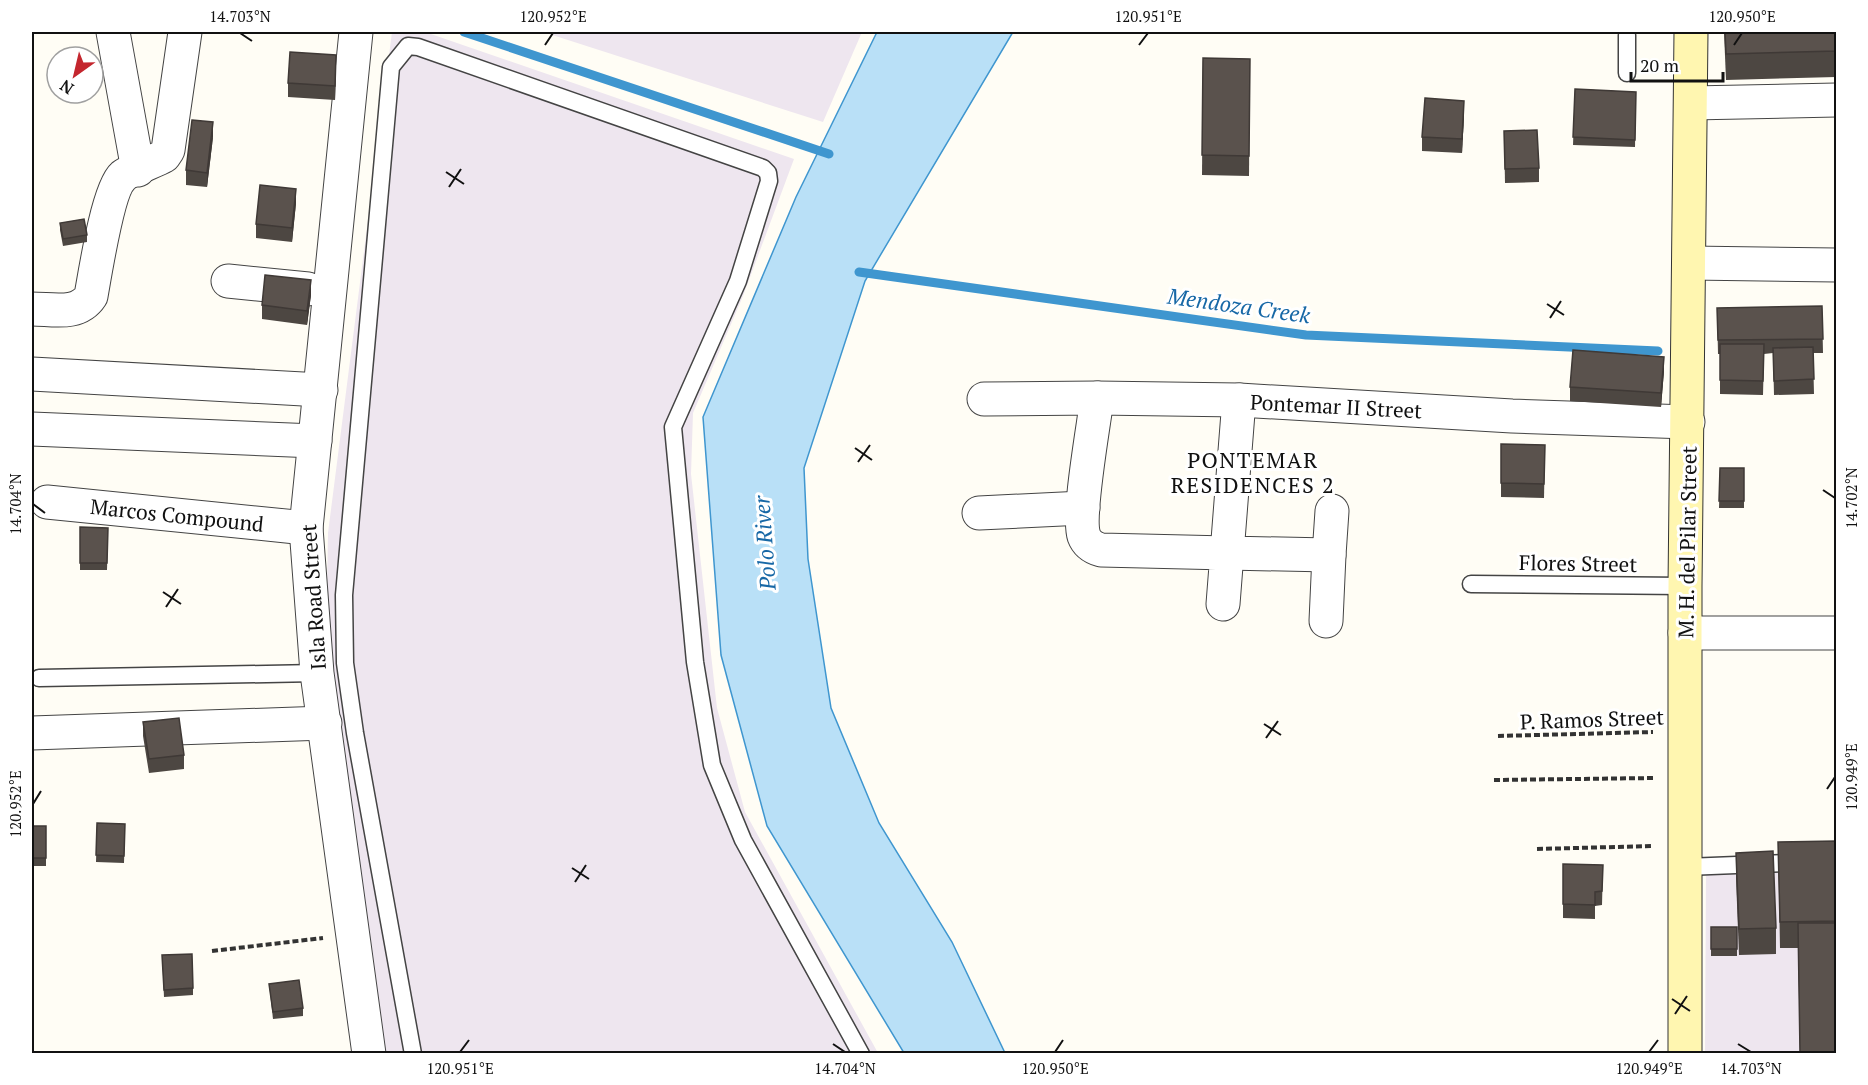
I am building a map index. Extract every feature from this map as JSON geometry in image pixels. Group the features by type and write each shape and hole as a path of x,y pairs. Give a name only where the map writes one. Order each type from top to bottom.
{"main road":[{"name":"M. H. del Pilar Street","path":"1685,1053 1685,586 1691,32"}],"street":[{"path":"113,32 138,170"},
{"path":"32,309 74,310 84,306 91,296 108,212 117,183 123,174 138,170 164,156 168,150 185,32"},
{"name":"Isla Road Street","path":"356,32 306,528 317,673 369,1053"},
{"path":"1691,103 1836,100"},
{"path":"1690,263 1836,265"},
{"path":"228,281 331,291"},
{"path":"32,374 321,390"},
{"path":"1097,398 1083,508 1084,537 1094,548 1329,555"},
{"name":"Pontemar II Street","path":"984,399 1239,400 1512,416 1688,422"},
{"path":"1223,604 1239,400"},
{"path":"32,429 315,441"},
{"name":"Marcos Compound","path":"47,502 306,528"},
{"path":"979,513 1083,508"},
{"path":"1326,621 1332,511"},
{"path":"1685,633 1836,633"},
{"path":"32,733 325,723"}],"lane":[{"path":"1627,35 1627,73"},
{"path":"413,1053 352,710 345,663 344,595 391,67 408,46 418,47 763,168 768,173 769,181 738,281 673,427 695,662 712,765 743,840 861,1053"},
{"name":"Flores Street","path":"1471,584 1685,586"},
{"path":"39,678 317,673"},
{"path":"1686,856 1836,861"}],"path":[{"name":"P. Ramos Street","path":"1498,736 1686,731"},
{"path":"1494,780 1686,778"},
{"path":"1537,849 1686,856"},
{"path":"212,951 353,934"}],"shaded area":[{"path":"392,32 425,32 794,159 743,296 693,413 691,474 717,708 745,812 878,1053 384,1053 326,641 328,533"},
{"path":"543,32 862,32 823,122"},
{"path":"1836,867 1836,1053 1705,1054 1706,869"}],"water":[{"name":"Polo River","path":"877,32 1013,32 865,281 804,468 808,559 831,708 879,823 952,942 1005,1053 904,1053 767,826 721,655 703,417 796,197"}],"building":[{"path":"1725,32 1836,32 1836,51 1726,54"},
{"path":"290,52 336,55 335,86 288,83"},
{"path":"1203,58 1250,59 1249,156 1202,155"},
{"path":"1575,89 1636,92 1635,140 1573,137"},
{"path":"1425,98 1464,101 1462,139 1422,137"},
{"path":"192,120 213,122 207,173 186,170"},
{"path":"1537,130 1539,168 1505,169 1504,131"},
{"path":"260,185 296,189 292,228 256,224"},
{"path":"84,219 87,235 63,239 60,223"},
{"path":"265,275 311,280 307,311 262,305"},
{"path":"1822,306 1823,339 1718,340 1717,308"},
{"path":"1720,344 1764,344 1763,381 1720,380"},
{"path":"1813,347 1814,379 1774,381 1773,348"},
{"path":"1573,350 1664,357 1661,393 1570,387"},
{"path":"1501,444 1545,445 1544,484 1501,483"},
{"path":"1720,468 1744,468 1744,501 1719,501"},
{"path":"80,527 108,528 107,563 80,563"},
{"path":"179,718 184,755 149,759 143,722"},
{"path":"97,823 125,824 124,856 96,855"},
{"path":"32,826 46,826 46,858 32,858"},
{"path":"1836,841 1836,921 1780,922 1778,842"},
{"path":"1773,851 1776,928 1739,929 1736,853"},
{"path":"1563,864 1603,865 1602,891 1595,892 1595,905 1563,904"},
{"path":"1798,923 1836,923 1836,1053 1800,1053"},
{"path":"1711,927 1737,927 1737,949 1711,949"},
{"path":"192,954 193,988 164,990 162,955"},
{"path":"299,980 303,1008 273,1012 269,984"}],"waterway":[{"path":"464,32 829,154"},
{"name":"Mendoza Creek","path":"859,272 1306,335 1658,351"}],"district":[{"name":"PONTEMAR RESIDENCES 2","path":"1253,472"}]}
